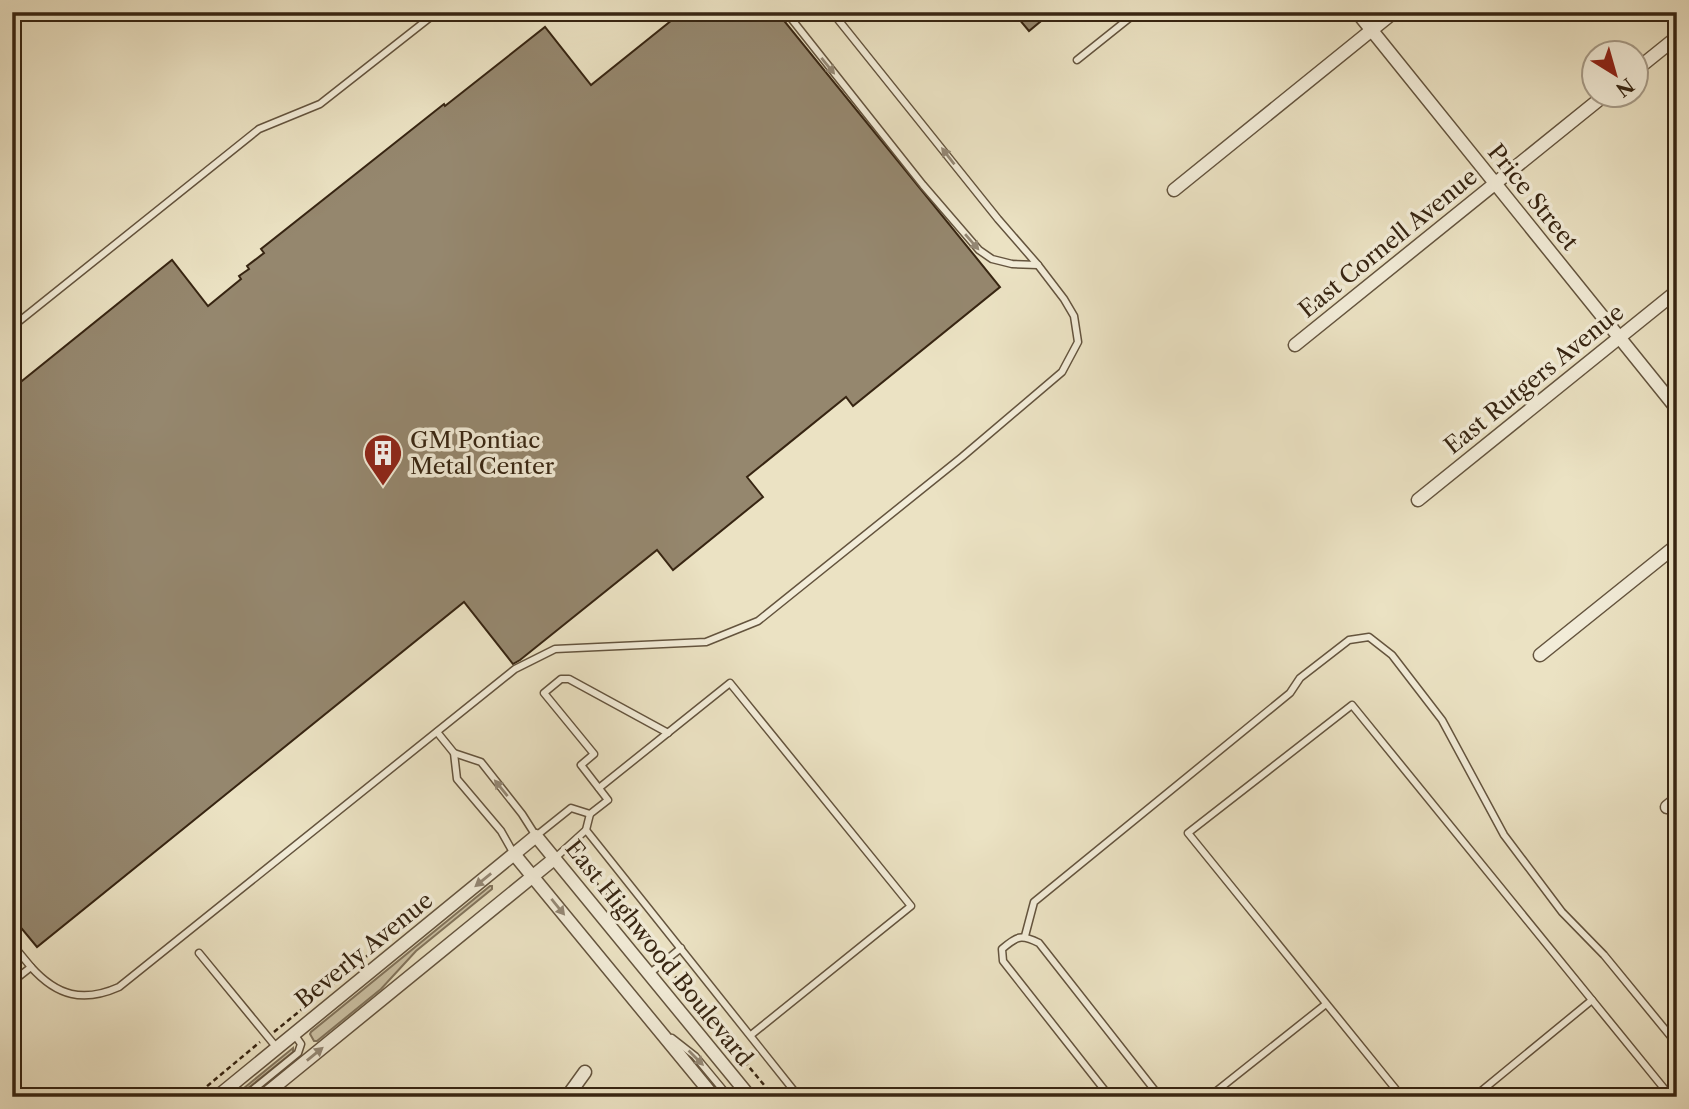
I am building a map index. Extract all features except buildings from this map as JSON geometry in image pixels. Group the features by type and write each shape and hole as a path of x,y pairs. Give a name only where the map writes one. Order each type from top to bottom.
{"street":[{"name":"Price Street","path":"1357,12 1677,409"},
{"path":"1174,190 1394,12"},
{"path":"1650,59 1677,37"},
{"name":"East Cornell Avenue","path":"1295,345 1589,108"},
{"name":"East Rutgers Avenue","path":"1418,500 1677,291"},
{"path":"1540,655 1677,545"},
{"name":"Beverly Avenue","path":"220,1097 536,836"},
{"name":"East Highwood Boulevard","path":"536,836 750,1097"},
{"name":"East Highwood Boulevard","path":"514,854 714,1097"},
{"path":"262,1097 554,859"},
{"path":"567,1097 585,1072"}],"lane":[{"path":"12,327 259,129 320,104 437,12"},
{"path":"786,12 923,185 979,250 992,259 1012,264 1038,265"},
{"path":"12,944 50,986 75,995 105,993 119,987 515,669 555,649 706,642 758,621 962,457 1062,372 1078,342 1074,316 1064,299 832,12"},
{"path":"1077,60 1137,12"},
{"path":"1025,936 1034,902 1290,693 1300,678 1349,640 1369,637 1392,655 1442,720 1504,835 1562,912 1604,955 1677,1044"},
{"path":"554,859 586,830 590,814 608,800 580,765 594,754 544,693 561,679 569,680 668,733"},
{"path":"599,789 730,683 911,906 751,1035"},
{"path":"1402,1097 1188,833 1352,705 1671,1097"},
{"path":"437,732 454,753 457,779 501,831 514,854"},
{"path":"454,753 481,762 536,836 571,808 590,814"},
{"path":"586,830 799,1097"},
{"path":"1110,1097 1003,961 1002,948 1014,938 1025,936 1039,943 1160,1097"},
{"path":"649,974 681,948"},
{"path":"199,953 277,1048"},
{"path":"12,982 31,967"},
{"path":"1474,1097 1592,1000"},
{"path":"1209,1097 1326,1004"},
{"path":"656,1027 695,1056 729,1097"},
{"path":"244,1097 298,1052 301,1044 294,1034"}],"path":[{"path":"567,847 678,980 679,987 701,1009 774,1097"},
{"path":"194,1097 386,940"}],"shaded area":[{"path":"490,886 492,889 416,951 381,989 314,1041 311,1032"},
{"path":"293,1048 293,1052 237,1097 233,1097"}],"place":[{"name":"GM Pontiac Metal Center","path":"383,487"}]}
